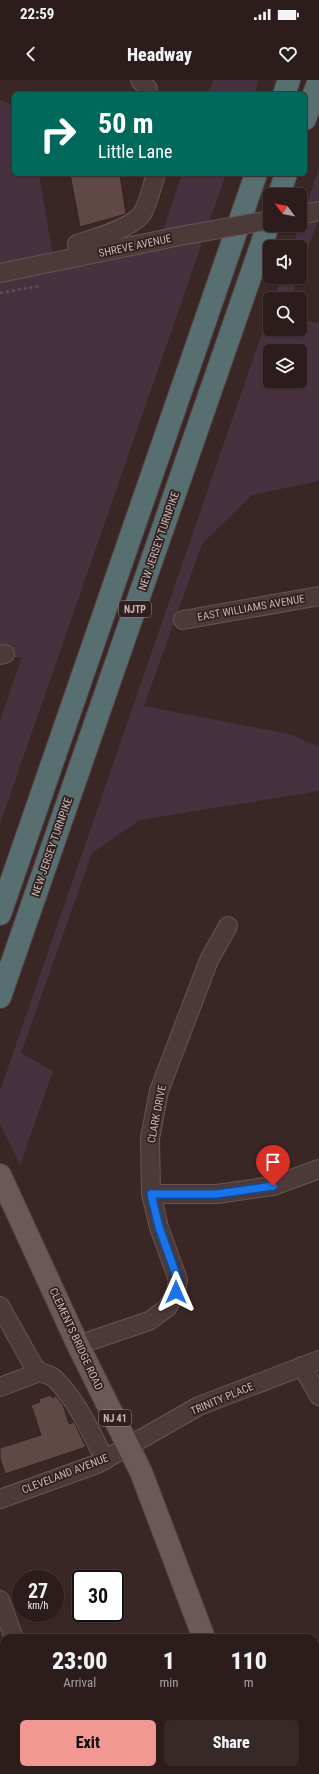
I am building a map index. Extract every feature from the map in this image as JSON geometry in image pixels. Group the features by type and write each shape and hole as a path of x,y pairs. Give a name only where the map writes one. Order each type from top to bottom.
{"highway":[{"path":"285,92 289,80"},
{"path":"307,113 319,80"},
{"name":"NJTP","path":"0,914 109,603 255,176"},
{"path":"281,188 285,176"},
{"name":"NEW JERSEY TURNPIKE","path":"0,997 266,232"}],"main road":[{"name":"CLEMENTS BRIDGE ROAD","path":"0,1175 78,1345 141,1472 202,1634"}],"street":[{"path":"80,258 77,244 128,225 137,219 143,212 155,176"},
{"path":"307,214 319,211"},
{"name":"SHREVE AVENUE","path":"0,273 80,258 180,236 263,221"},
{"name":"EAST WILLIAMS AVENUE","path":"183,620 319,596"},
{"name":"CLARK DRIVE","path":"78,1345 149,1321 167,1308 176,1292 178,1280 159,1227 151,1194 150,1138 159,1091 209,960 228,926"},
{"path":"151,1194 217,1194 273,1186 319,1169"},
{"path":"0,1306 33,1365 40,1372"},
{"name":"TRINITY PLACE","path":"129,1447 199,1406 319,1360"},
{"path":"302,1366 319,1396"},
{"path":"0,1387 40,1372 47,1373 55,1378 68,1394 86,1423 105,1460"},
{"name":"CLEVELAND AVENUE","path":"0,1499 105,1460 129,1447"},
{"path":"0,1600 13,1634"}],"path":[{"path":"0,293 39,286"}],"shaded area":[{"path":"213,80 259,80 255,92 210,92"},
{"path":"0,100 12,105 12,176 39,176 54,262 159,243 181,176 225,176 0,824 0,721 22,657 0,659"},
{"path":"319,168 319,217 307,250 307,240 294,240 297,232 307,232 307,203"},
{"path":"279,284 295,284 293,292 276,292"},
{"path":"307,321 319,323 319,481 252,495 202,544 144,706 289,734 319,747 319,791 140,820 92,853 21,1053 53,1071 20,1165 0,1124 0,1091 263,330 263,336 307,336"}],"building":[{"path":"70,176 120,176 126,214 80,227"},
{"path":"51,1395 52,1398 56,1396 63,1405 69,1424 74,1422 86,1447 5,1474 0,1458 0,1448 41,1435 31,1405 40,1402 39,1399"}],"route":[{"path":"176,1292 178,1280 159,1227 151,1194 217,1194 273,1186"}]}
